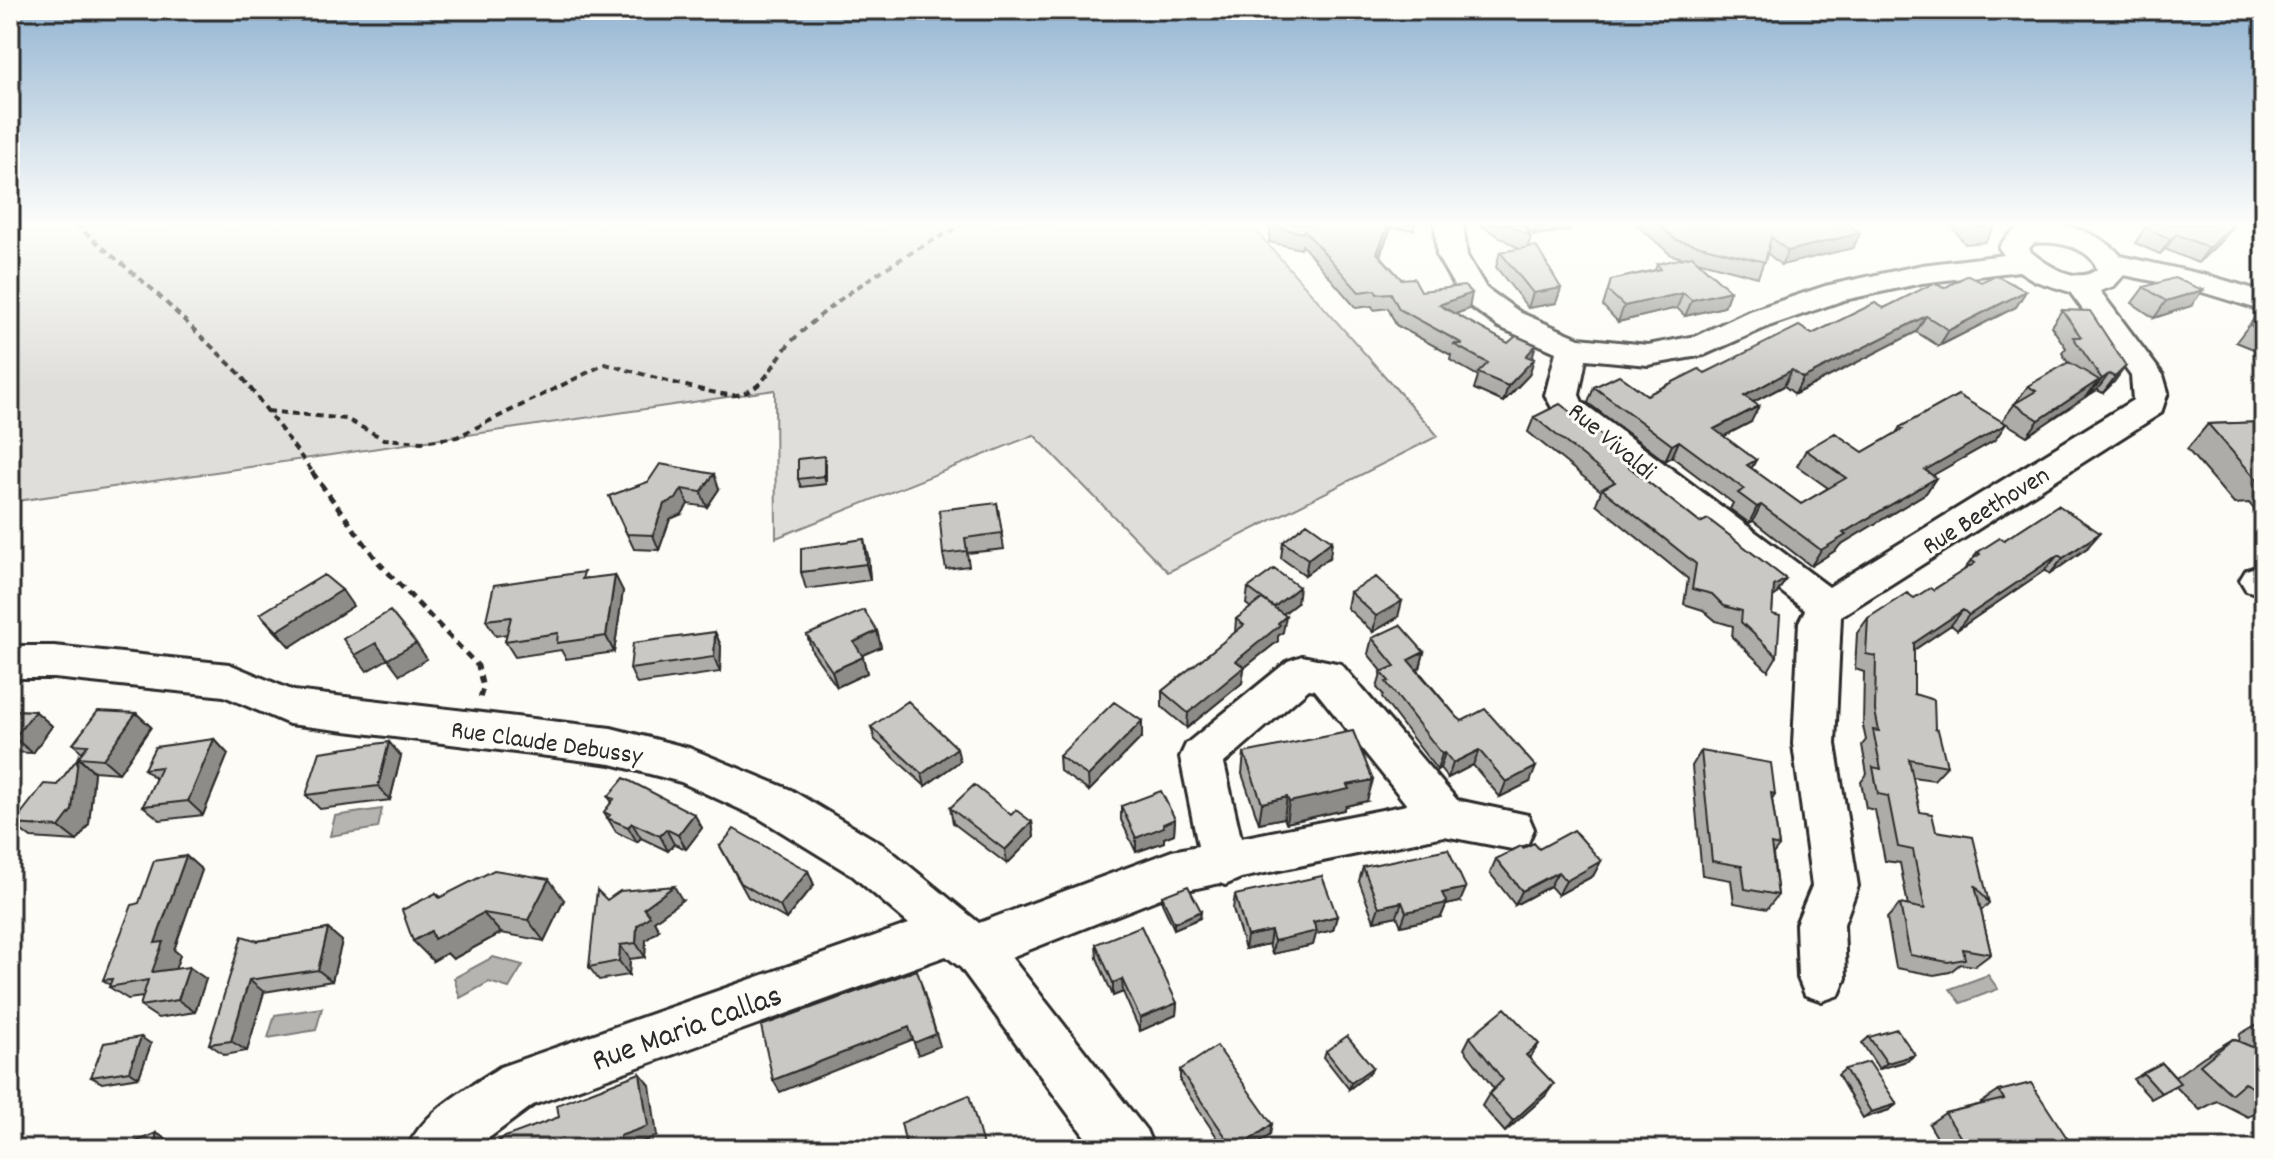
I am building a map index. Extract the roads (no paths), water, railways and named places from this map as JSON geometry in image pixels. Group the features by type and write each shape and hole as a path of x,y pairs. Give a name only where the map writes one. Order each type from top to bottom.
{"street":[{"path":"1465,278 1474,294 1510,320 1573,347 1648,355 1704,345 1758,319 1836,292 1902,278"},
{"path":"2050,278 2079,283 2101,282 2105,278"},
{"path":"2185,278 2264,302"},
{"name":"Rue Beethoven","path":"1826,606 2149,405 2151,392 2147,375 2079,283"},
{"name":"Rue Vivaldi","path":"1573,347 1562,395 1569,409 1826,606"},
{"path":"1822,978 1820,924 1835,886 1814,744 1819,622 1826,606"},
{"name":"Rue Claude Debussy","path":"10,662 54,662 229,680 289,707 611,746 689,766 775,804 869,861 966,942 1127,1149"},
{"path":"1225,864 1201,757 1302,672 1327,676 1444,817 1512,829"},
{"name":"Rue Maria Callas","path":"434,1149 475,1114 518,1085 966,942 998,938 1172,872 1225,864 1444,817"}]}
